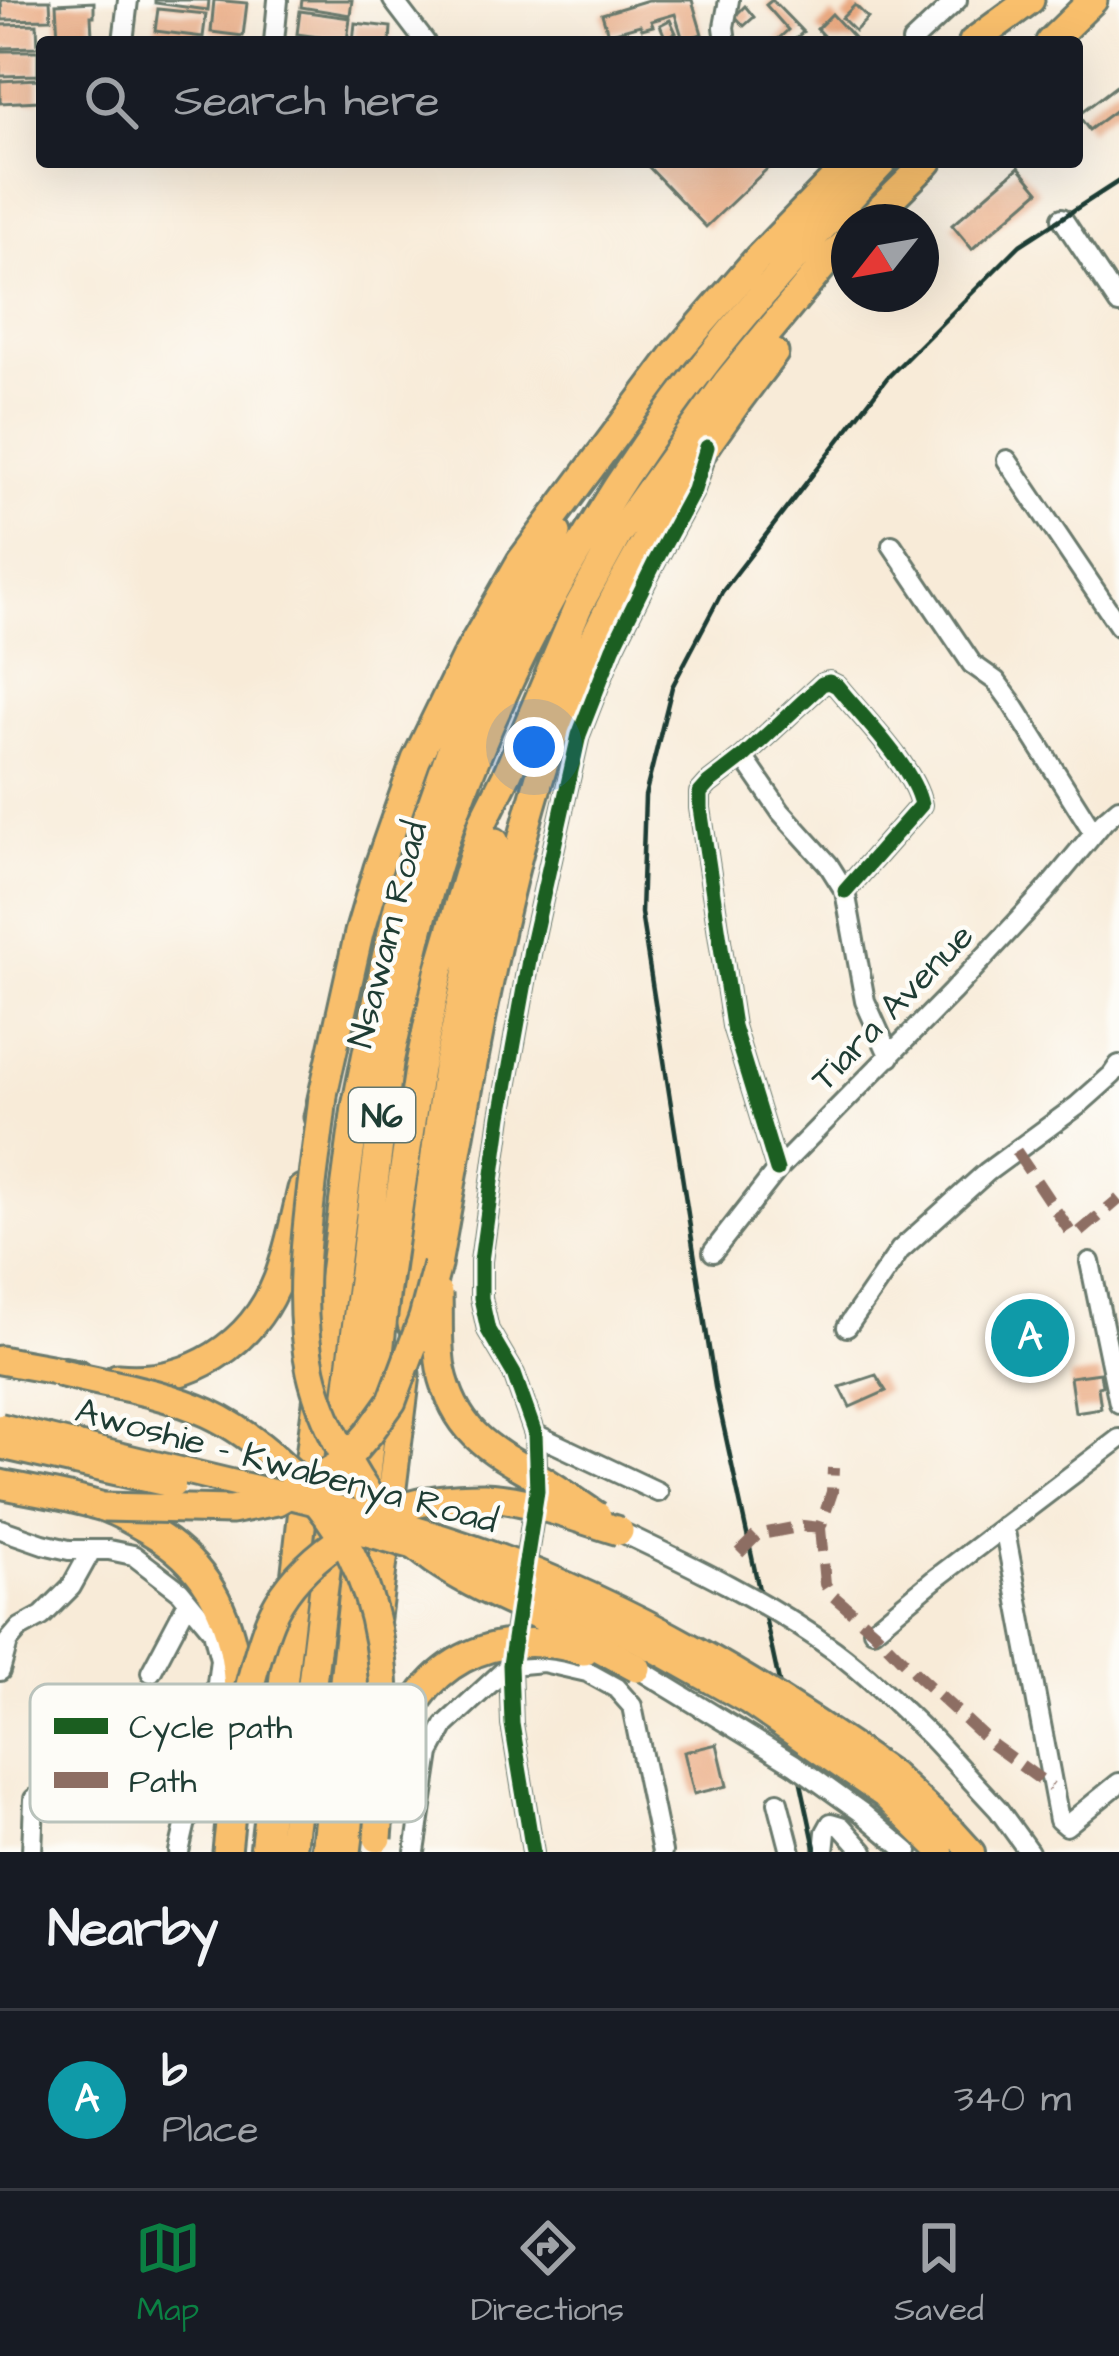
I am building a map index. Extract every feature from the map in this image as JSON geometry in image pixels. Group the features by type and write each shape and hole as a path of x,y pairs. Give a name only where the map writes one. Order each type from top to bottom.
{"highway":[{"path":"982,36 1033,0"},
{"path":"1002,36 1033,0"},
{"path":"1056,36 1093,0"},
{"path":"58,1372 142,1380 165,1377 228,1349 252,1325 277,1282 291,1237 378,868 416,760 455,679 521,561 676,353 842,168"},
{"name":"Nsawam Road","path":"312,1684 389,1064 410,965 455,812 512,672 596,522 654,433 736,326 878,168"},
{"path":"886,204 924,168"},
{"path":"896,204 925,168"},
{"name":"Nsawam Road","path":"344,1684 386,1288 418,1069 439,972 483,822 578,608 618,534 727,382 831,257"},
{"path":"0,1484 103,1507 231,1510 277,1501 343,1463 392,1401 423,1318 436,1265 483,1012 538,781 593,641 631,568 752,381 831,282"},
{"path":"283,1684 356,1107 399,904 458,730 585,476"},
{"path":"368,1684 447,1068 508,772"},
{"path":"323,1096 305,1268 305,1340 322,1409 356,1479 390,1524 431,1558 638,1668"},
{"path":"436,1265 440,1363 447,1390 466,1426 497,1456 546,1481 619,1531"},
{"path":"0,1360 155,1395 207,1413 278,1460 323,1506 363,1578 377,1620 383,1684"},
{"path":"252,1684 271,1618 288,1590 336,1544 405,1507 488,1497 619,1531"},
{"path":"103,1507 172,1544 193,1562 226,1620 236,1653 237,1684"},
{"path":"426,1689 462,1658 486,1648 527,1642 560,1644 638,1668"},
{"path":"226,1852 229,1822"},
{"path":"264,1852 267,1822"},
{"name":"Nsawam Road","path":"291,1852 295,1822"},
{"name":"Nsawam Road","path":"326,1852 329,1822"},
{"path":"347,1852 351,1822"}],"main road":[{"name":"Awoshie - Kwabenya Road","path":"0,1426 404,1526 485,1552 620,1607 764,1688 953,1831 971,1852"},
{"name":"Awoshie - Kwabenya Road","path":"0,1446 284,1511 444,1555 540,1594 640,1642 888,1785 940,1852"}],"street":[{"path":"124,36 128,0"},
{"path":"275,36 278,0"},
{"path":"393,0 420,36"},
{"path":"725,36 729,0"},
{"path":"918,36 957,0"},
{"path":"1062,218 1119,304"},
{"path":"533,1852 512,1724 509,1665 536,1491 535,1434 514,1374 488,1330 481,1298 481,1261 531,950 579,735 613,648 694,490 706,447"},
{"path":"1006,460 1119,626"},
{"path":"892,545 972,664 996,681 1010,700 1094,833"},
{"path":"778,1170 733,1026 700,793 829,682 918,789 920,806 844,891"},
{"path":"743,757 844,891 865,1001 890,1057"},
{"name":"Tiara Avenue","path":"713,1252 778,1170 890,1057 1119,808"},
{"path":"847,1327 899,1250 987,1172 1077,1106 1119,1064"},
{"path":"1090,1262 1119,1403"},
{"path":"535,1434 658,1492"},
{"path":"873,1630 1119,1439"},
{"path":"1004,1526 1059,1820 1066,1826 1119,1783"},
{"path":"0,1528 44,1544 133,1555 162,1575 213,1631 220,1658 216,1684"},
{"path":"619,1531 714,1576 834,1650 932,1738 998,1809 1029,1852"},
{"path":"0,1671 8,1642 70,1587 92,1551"},
{"path":"151,1672 188,1602"},
{"path":"426,1779 430,1753 445,1724 509,1665 543,1662 587,1672 616,1688 632,1706 662,1852"},
{"path":"638,1668 794,1764 908,1852"},
{"path":"778,1802 791,1852"},
{"path":"32,1852 33,1822"},
{"path":"178,1852 186,1822"},
{"path":"415,1852 420,1822"},
{"path":"824,1852 832,1823 841,1826 864,1852"}],"building":[{"path":"1,0 50,0 51,19 2,20"},
{"path":"155,0 209,0 208,10"},
{"path":"214,0 247,3 243,36 211,32"},
{"path":"302,0 352,0 350,15 301,7"},
{"path":"648,0 692,0 702,34 682,36 675,14 651,21 653,26 608,34 602,14"},
{"path":"772,0 803,32 782,36 788,30 766,5"},
{"path":"94,2 92,36 58,36 56,4"},
{"path":"855,5 868,18 855,31 842,18"},
{"path":"745,6 754,17 744,26 735,16"},
{"path":"158,9 206,14 203,36 155,31"},
{"path":"300,11 350,18 348,36 297,34"},
{"path":"832,14 852,36 823,36 817,29"},
{"path":"670,20 676,33 665,36 660,25"},
{"path":"355,23 391,27 390,36 354,36"},
{"path":"37,24 36,47 0,48 0,25"},
{"path":"0,51 36,51 36,75 0,76"},
{"path":"36,79 36,101 0,103 0,81"},
{"path":"1119,84 1119,108 1089,130 1083,111"},
{"path":"650,168 768,168 706,227"},
{"path":"1018,168 1039,191 972,249 952,225"},
{"path":"1050,1310 1057,1347 1009,1362 1003,1330 1013,1328 1011,1317"},
{"path":"1100,1373 1101,1408 1075,1412 1070,1377"},
{"path":"876,1375 886,1391 850,1407 840,1387"},
{"path":"717,1744 727,1786 694,1794 684,1752"}],"railway":[{"path":"816,1852 715,1387 641,913 645,796 672,687 722,592 887,378 1020,245 1119,181"}],"marked path":[{"path":"1016,1151 1071,1233 1080,1232 1119,1199"},
{"path":"739,1553 757,1535 803,1526 820,1528 832,1492 833,1468"},
{"path":"820,1528 825,1584 832,1595 993,1745 1051,1787"}],"cycle path":[{"path":"533,1852 512,1724 510,1665 537,1491 535,1434 514,1374 488,1330 481,1298 481,1261 531,949 579,735 613,648 694,490 707,447"},
{"path":"777,1170 733,1026 700,793 829,682 898,759 921,805 845,891"}],"place":[{"name":"b","path":"1030,1338"}]}
